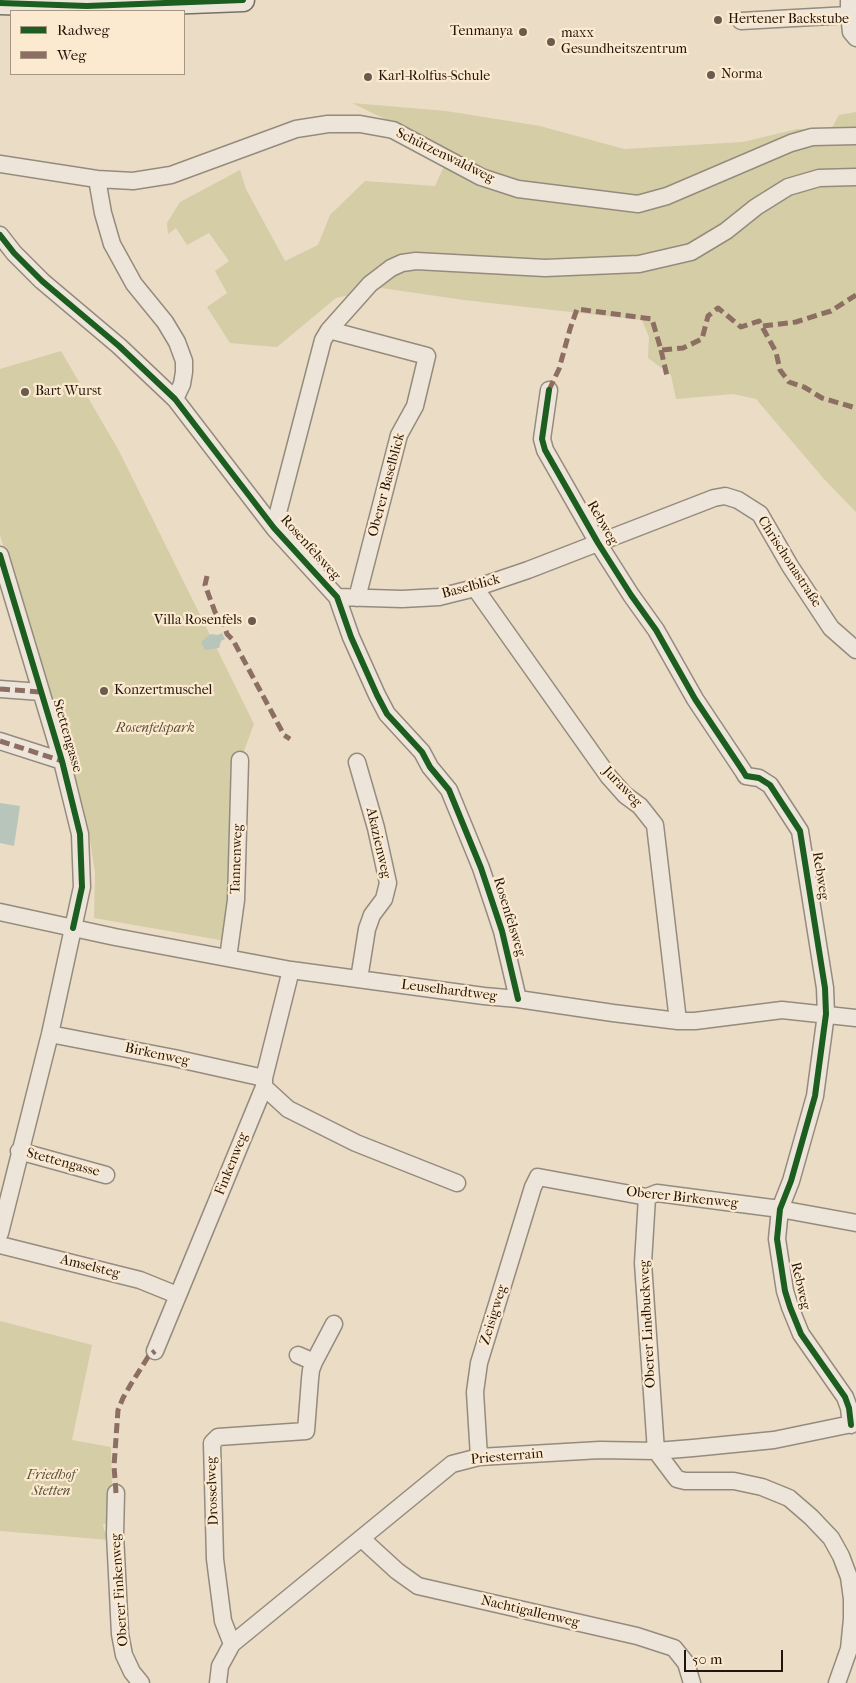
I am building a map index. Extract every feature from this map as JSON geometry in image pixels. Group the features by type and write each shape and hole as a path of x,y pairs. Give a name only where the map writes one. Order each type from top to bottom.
{"main road":[{"path":"0,3 49,2 87,6 243,0"}],"street":[{"path":"741,21 849,7 851,32 856,38"},
{"name":"Schützenwaldweg","path":"0,164 96,179 133,181 171,175 296,128 328,124 360,124 393,130 481,177 518,189 638,204 667,196 791,143 812,137 856,136"},
{"path":"274,528 323,340 329,330 370,284 391,268 402,263 416,261 545,268 639,264 692,252 726,231 756,207 788,188 819,178 856,177"},
{"path":"96,179 112,244 134,284 169,328 184,361 182,384 175,400"},
{"name":"Rosenfelsweg","path":"0,235 14,253 42,281 119,346 175,400 274,528 337,597 351,637 387,714 422,752 430,767 449,790 453,798 481,868 502,931 518,999"},
{"name":"Oberer Baselblick","path":"329,330 427,356 415,406 399,435 357,598"},
{"name":"Rebweg","path":"549,390 542,433 545,450 598,543 656,630 694,699 746,776 759,778 770,785 800,831 825,988 826,1014 815,1096 791,1181 780,1209 777,1239 790,1307 801,1334 845,1397 850,1408 853,1424"},
{"name":"Chrischonastraße","path":"598,543 714,498 725,496 738,500 760,514 790,566 831,628 856,650"},
{"name":"Baselblick","path":"337,597 402,599 439,597 475,588 598,543"},
{"name":"Stettengasse","path":"0,555 62,761 80,834 82,887 50,1034 19,1151 6,1179 0,1234"},
{"name":"Juraweg","path":"475,588 609,777 624,795 640,806 655,825 678,1021"},
{"path":"0,689 41,692"},
{"path":"0,741 62,761"},
{"name":"Tannenweg","path":"228,958 236,900 240,760"},
{"name":"Akazienweg","path":"357,762 376,828 388,883 384,899 372,915 367,929 359,980"},
{"name":"Leuselhardtweg","path":"0,912 291,970 678,1021 695,1021 782,1010 856,1018"},
{"name":"Finkenweg","path":"155,1351 264,1082 291,970"},
{"name":"Birkenweg","path":"50,1034 174,1058 264,1082 288,1109 356,1143 458,1183"},
{"name":"Stettengasse","path":"19,1151 106,1175"},
{"name":"Oberer Birkenweg","path":"538,1177 648,1197 657,1193 780,1209 856,1222"},
{"name":"Zeisigweg","path":"479,1457 475,1392 479,1363 533,1187 538,1177"},
{"name":"Oberer Lindbuckweg","path":"648,1197 643,1263 656,1451"},
{"name":"Amselsteg","path":"0,1244 140,1280 177,1295"},
{"name":"Drosselweg","path":"232,1644 223,1621 215,1559 212,1443 218,1437 306,1431 311,1370 334,1324"},
{"path":"298,1355 314,1362"},
{"name":"Priesterrain","path":"218,1683 220,1666 232,1644 452,1464 479,1457 600,1450 656,1451 774,1440 853,1424"},
{"path":"656,1451 677,1479 685,1481 734,1481 762,1487 789,1498 831,1538 841,1556 849,1577 852,1599 849,1648 837,1683"},
{"name":"Oberer Finkenweg","path":"116,1493 115,1534 120,1634 124,1655 132,1672 141,1683"},
{"name":"Nachtigallenweg","path":"362,1539 396,1570 418,1586 638,1636 674,1648 686,1663 692,1683"}],"green space":[{"path":"352,103 446,111 540,126 624,149 743,142 797,129 831,129 839,115 856,112 856,512 824,479 756,399 733,394 676,399 671,375 648,358 649,337 642,320 464,300 381,288 336,298 277,347 230,343 207,307 227,293 215,271 229,261 209,233 187,245 176,228 168,234 167,223 180,202 240,170 246,189 285,261 318,245 330,215 365,181 435,186 451,151"},
{"name":"Rosenfelspark","path":"61,351 119,451 254,724 237,770 226,941 94,918 95,873 89,833 72,766 0,535 0,369"},
{"name":"Friedhof Stetten","path":"0,1321 92,1345 72,1440 111,1447 113,1522 103,1524 110,1540 0,1531"}],"shaded area":[{"path":"222,633 225,639 221,641 219,648 205,650 201,642 211,634 218,635"},
{"path":"0,803 20,806 14,846 0,843"}],"marked path":[{"path":"763,326 796,322 831,311 856,295"},
{"path":"549,390 559,369 577,309 652,319 661,350 683,348 702,339 708,316 718,308 741,327 759,321 776,352 780,370 789,382 804,387 822,398 856,408"},
{"path":"661,350 667,376"},
{"path":"207,576 205,585 215,612 224,625 227,634 233,640 284,735 290,739"},
{"path":"0,689 41,692"},
{"path":"0,741 62,761"},
{"path":"116,1493 114,1466 118,1410 131,1384 148,1357 155,1351"}],"cycle path":[{"path":"0,3 87,6 243,0"},
{"path":"0,235 14,253 42,281 119,346 175,399 274,528 337,597 351,637 387,714 422,752 430,767 449,790 481,868 502,931 518,999"},
{"path":"549,390 542,439 545,450 598,543 656,630 695,699 746,776 759,778 770,785 800,831 825,988 826,1014 815,1096 791,1181 780,1209 777,1239 785,1291 790,1307 801,1334 845,1397 849,1408 851,1425"},
{"path":"0,555 62,761 80,834 82,887 73,928"}],"place":[{"name":"Hertener Backstube","path":"718,20"},
{"name":"Tenmanya","path":"523,32"},
{"name":"maxx Gesundheitszentrum","path":"551,42"},
{"name":"Norma","path":"711,75"},
{"name":"Karl-Rolfus-Schule","path":"368,77"},
{"name":"Bart Wurst","path":"25,392"},
{"name":"Villa Rosenfels","path":"252,621"},
{"name":"Konzertmuschel","path":"104,691"}]}
